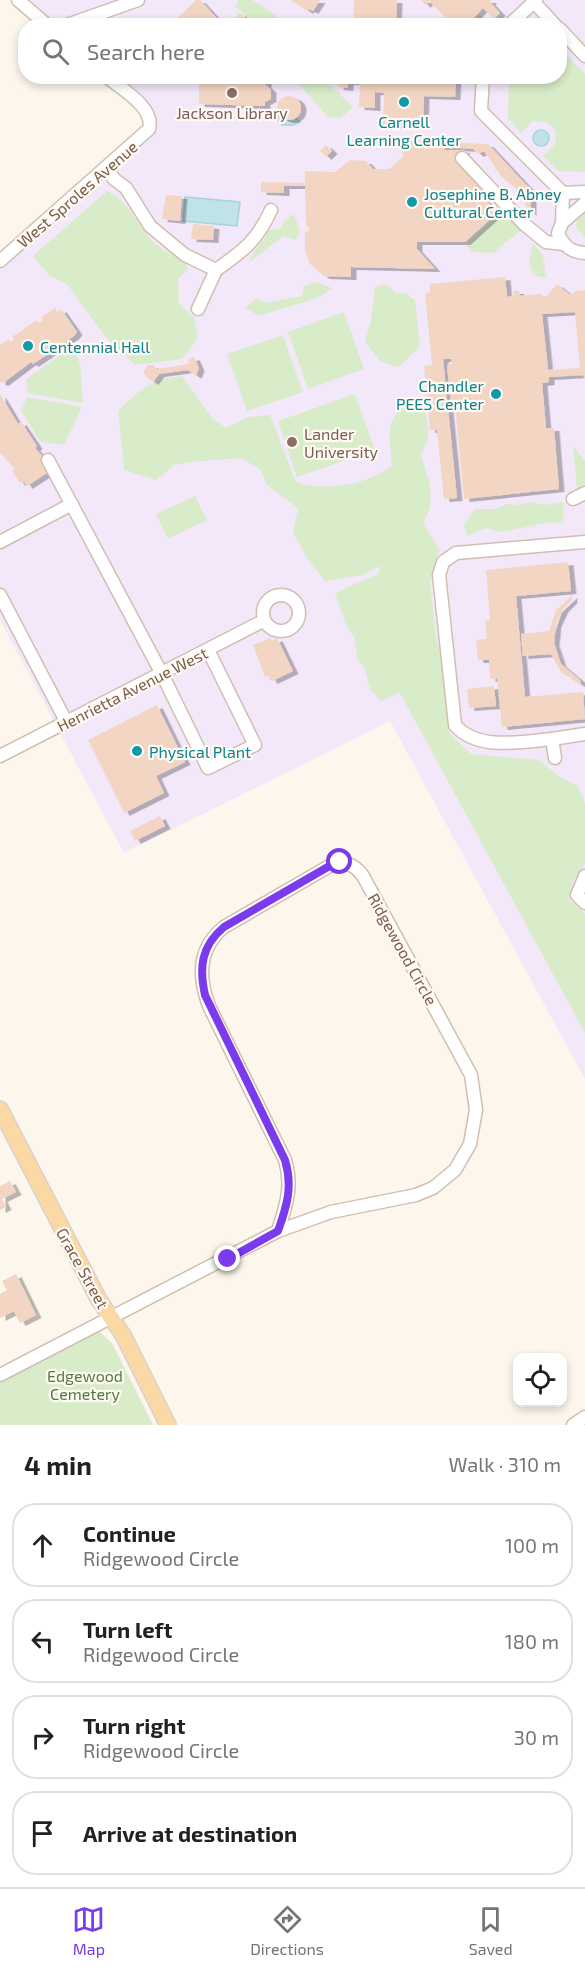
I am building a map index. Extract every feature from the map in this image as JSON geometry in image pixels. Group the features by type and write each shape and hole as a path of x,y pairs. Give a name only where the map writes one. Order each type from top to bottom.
{"main road":[{"name":"Grace Street","path":"0,1109 99,1300 123,1335 168,1425"}],"street":[{"path":"18,0 39,18"},
{"path":"87,18 138,0"},
{"path":"517,18 536,1 550,18"},
{"path":"567,37 585,56"},
{"name":"West Sproles Avenue","path":"0,261 145,134 150,124 149,115 115,84"},
{"path":"483,84 481,111 562,193 562,224"},
{"path":"462,158 524,224 546,242 563,244 576,253 585,253"},
{"path":"106,168 114,179 126,188 150,226 185,255 216,270"},
{"path":"562,193 585,192"},
{"path":"563,244 558,233 562,224 585,203"},
{"path":"198,309 216,270 248,248 263,230 271,210"},
{"path":"48,460 162,674 208,768 255,745 208,650"},
{"path":"573,499 585,493"},
{"path":"0,542 72,504"},
{"path":"585,542 456,554 443,562 438,575 455,725 464,735 476,741 552,739 585,734"},
{"path":"0,595 67,723"},
{"name":"Henrietta Avenue West","path":"0,756 263,621"},
{"path":"552,739 555,758"},
{"name":"Ridgewood Circle","path":"0,1375 278,1231 332,1212 416,1195 433,1188 455,1170 470,1144 475,1126 475,1091 465,1060 363,876 356,868 345,863 333,864 224,927 209,942 202,961 201,979 209,1006 289,1172 289,1194 278,1231"},
{"path":"585,876 578,895 585,903"},
{"path":"573,1425 585,1417"}],"shaded area":[{"name":"Lander University","path":"30,0 585,0 585,1079 390,721 124,853 0,620 0,263 154,125 118,84 567,84 567,18 49,18"}],"green space":[{"path":"239,0 252,0 276,15 277,18 248,18 235,6"},
{"path":"567,55 585,74 585,172 558,171 543,156 555,144 556,131 547,122 533,121 521,133 508,118 509,84 567,84"},
{"path":"299,84 330,84 353,107 341,118 328,117"},
{"path":"107,191 126,206 156,244 181,256 188,269 178,279 179,304 194,318 198,338 182,359 135,365 104,335 67,284 50,276 33,256"},
{"path":"505,208 523,229 494,253 473,252 467,246 470,241"},
{"path":"585,209 585,238 576,228 577,218"},
{"path":"294,214 300,231 296,240 283,236 249,263 268,231 281,228 285,220"},
{"path":"533,244 543,255 546,278 533,275 529,262"},
{"path":"316,282 332,288 320,297 259,316 245,308 256,298 266,303 302,296 304,286"},
{"path":"386,284 396,293 405,293 415,300 420,347 398,367 380,361 365,342 371,321 375,287"},
{"path":"344,312 364,369 308,389 288,332"},
{"path":"283,335 303,392 247,411 227,354"},
{"path":"68,350 74,350 80,364 83,403 28,393 26,379"},
{"path":"182,376 213,419 226,428 248,417 270,415 296,482 308,485 346,485 370,478 392,466 390,434 393,419 406,405 417,398 428,426 425,447 421,454 431,497 428,514 423,523 439,549 430,581 436,638 445,670 450,734 471,754 539,760 560,777 578,786 585,804 585,863 574,879 568,898 585,914 585,1033 400,693 381,701 370,689 365,669 358,660 354,637 346,625 335,593 378,574 380,566 362,575 325,581 309,561 293,533 298,508 266,484 261,470 241,458 174,465 156,480 124,470 118,411 133,397 154,383"},
{"path":"355,394 375,450 297,477 278,421"},
{"path":"27,397 82,407 64,445 41,442 21,411"},
{"path":"573,446 585,461 585,489 577,491"},
{"path":"195,496 207,520 168,539 156,514"},
{"path":"531,502 544,505 563,502 563,523 551,522 502,532 485,528 467,536 464,525 474,509 495,509 507,504 517,505"},
{"name":"Edgewood Cemetery","path":"98,1331 112,1343 153,1425 0,1425 0,1382"}],"water":[{"path":"276,113 281,119 296,118 300,122 293,125 282,125 275,118"},
{"path":"538,130 544,130 549,138 547,144 538,146 533,141 533,135"},
{"path":"185,197 240,202 237,226 183,221"}],"building":[{"path":"196,0 200,0 217,18 177,18"},
{"path":"290,0 320,0 313,11 309,9 308,11"},
{"path":"354,0 397,0 396,18 353,18"},
{"path":"421,0 491,0 490,2 500,13 493,18 483,8 474,18 446,18 429,1 425,5"},
{"path":"240,13 245,18 235,18"},
{"name":"Jackson Library","path":"199,84 266,84 271,90 271,99 265,102 265,106 199,104"},
{"name":"Carnell Learning Center","path":"338,84 348,84 348,88 338,87"},
{"name":"Carnell Learning Center","path":"360,84 456,84 455,97 424,96 423,126 383,125 384,93 375,92 375,108 359,107"},
{"path":"289,96 298,99 301,108 298,117 289,120 280,117 277,108 280,99"},
{"name":"Josephine B. Abney Cultural Center","path":"409,141 488,144 531,190 531,213 523,201 526,197 501,176 484,151 478,154 473,149 446,147 443,150 465,150 456,162 486,188 479,194 498,212 465,242 417,242 417,249 435,269 351,267 351,277 324,276 310,264 305,252 305,233 310,230 306,225 305,186 284,186 284,193 261,192 261,182 305,183 305,171 335,172 350,160 366,161 373,169 389,169 403,157 401,149"},
{"path":"326,145 332,151 326,157 320,151"},
{"path":"166,195 182,196 180,221 162,219"},
{"path":"193,224 214,226 213,240 191,239"},
{"name":"Chandler PEES Center","path":"505,277 507,297 514,296 514,291 519,291 519,296 540,294 546,297 557,284 570,295 576,291 585,290 585,379 583,375 549,377 549,382 542,383 546,428 554,428 559,489 464,499 455,405 451,406 447,365 452,364 451,359 443,359 457,498 444,499 437,430 430,430 424,366 432,365 425,294 430,292 430,284","holes":["575,312 580,368 548,370 542,314"]},
{"name":"Centennial Hall","path":"55,308 57,312 61,309 77,332 33,364 31,362 3,383 0,382 0,345 9,339 10,342 14,339 12,337 37,320 39,323 43,320 41,317"},
{"path":"194,357 199,368 196,376 188,370 159,374 153,382 145,376 144,371 148,365 153,365 157,369 188,364 189,359"},
{"path":"0,394 18,424 21,422 37,446 35,448 49,464 50,471 27,486 24,481 20,483 12,471 15,469 0,453"},
{"path":"568,562 571,591 516,596 525,697 583,692 585,719 502,727 497,678 490,679 489,660 478,660 476,640 487,639 485,621 490,620 486,570"},
{"path":"572,595 572,600 563,609 556,624 554,643 561,664 580,680 581,685 561,672 551,654 523,656 521,634 549,631 556,610"},
{"path":"270,638 271,641 277,638 293,671 272,681 269,676 265,677 253,645"},
{"path":"494,686 496,706 469,708 467,689"},
{"name":"Physical Plant","path":"157,705 185,762 156,776 164,793 124,813 88,740"},
{"path":"160,816 165,826 135,841 130,831"},
{"path":"10,1181 16,1192 2,1199 6,1207 0,1210 0,1186"},
{"path":"16,1274 36,1315 20,1323 14,1311 0,1318 0,1294 7,1290 2,1281"}],"place":[{"name":"Jackson Library","path":"232,93"},
{"name":"Carnell Learning Center","path":"404,102"},
{"name":"Josephine B. Abney Cultural Center","path":"412,202"},
{"name":"Centennial Hall","path":"28,346"},
{"name":"Chandler PEES Center","path":"496,394"},
{"name":"Lander University","path":"292,442"},
{"name":"Physical Plant","path":"137,751"}],"route":[{"path":"228,1259 278,1231 287,1204 290,1180 285,1160 209,1006 201,979 205,950 214,934 224,927 340,862"}]}
